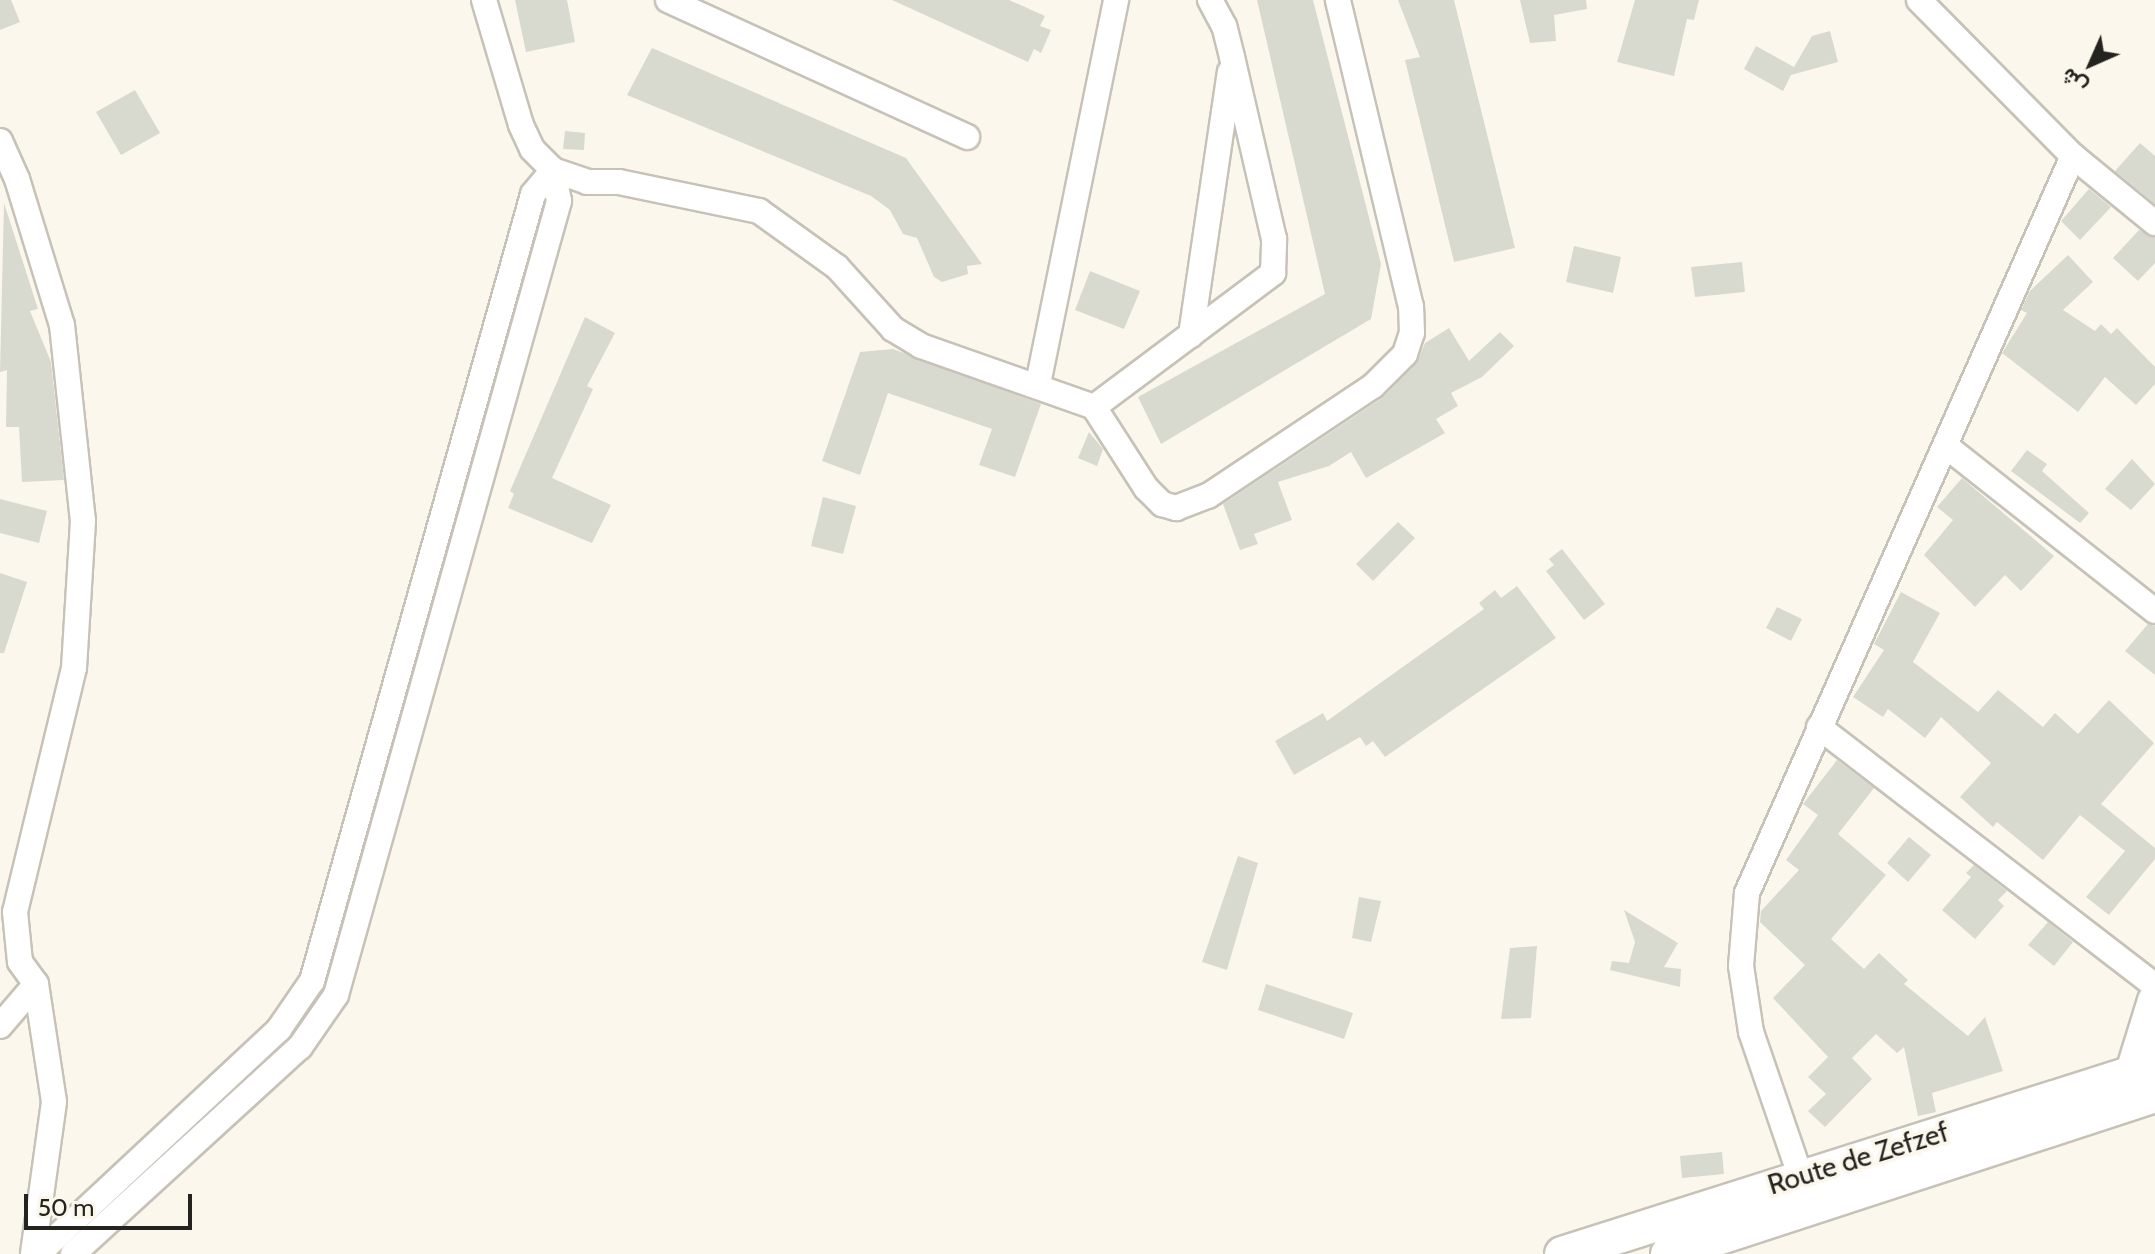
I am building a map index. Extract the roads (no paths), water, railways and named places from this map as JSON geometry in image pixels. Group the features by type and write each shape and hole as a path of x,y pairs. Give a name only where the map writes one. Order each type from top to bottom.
{"main road":[{"path":"2143,1073 2155,1001"},
{"name":"Route de Zefzef","path":"1562,1254 1800,1175 2143,1073"},
{"name":"Route de Zefzef","path":"1668,1254 2143,1073"}],"street":[{"path":"484,0 521,125 532,149 553,170 587,182 619,182 759,211 837,267 893,329 921,346 1038,384 1094,407 1146,488 1162,504 1176,508 1208,496 1373,386 1405,354 1412,333 1411,307 1338,0"},
{"path":"668,0 967,137"},
{"path":"1038,384 1116,0"},
{"path":"1094,407 1273,273 1275,257 1232,57 1224,26 1210,0"},
{"path":"1919,0 2073,156 2155,223"},
{"path":"1191,335 1232,57"},
{"path":"0,141 17,179 62,325 83,521 74,668 15,912 10,961 36,984 54,1102 36,1254"},
{"path":"1800,1175 1751,1032 1741,966 1747,893 2073,156"},
{"path":"36,1254 279,1029 312,981 533,194 553,170"},
{"path":"73,1254 300,1047 336,995 559,201 553,170"},
{"path":"1946,446 2155,611"},
{"path":"1819,727 2155,986"},
{"path":"0,1026 36,984"}]}
